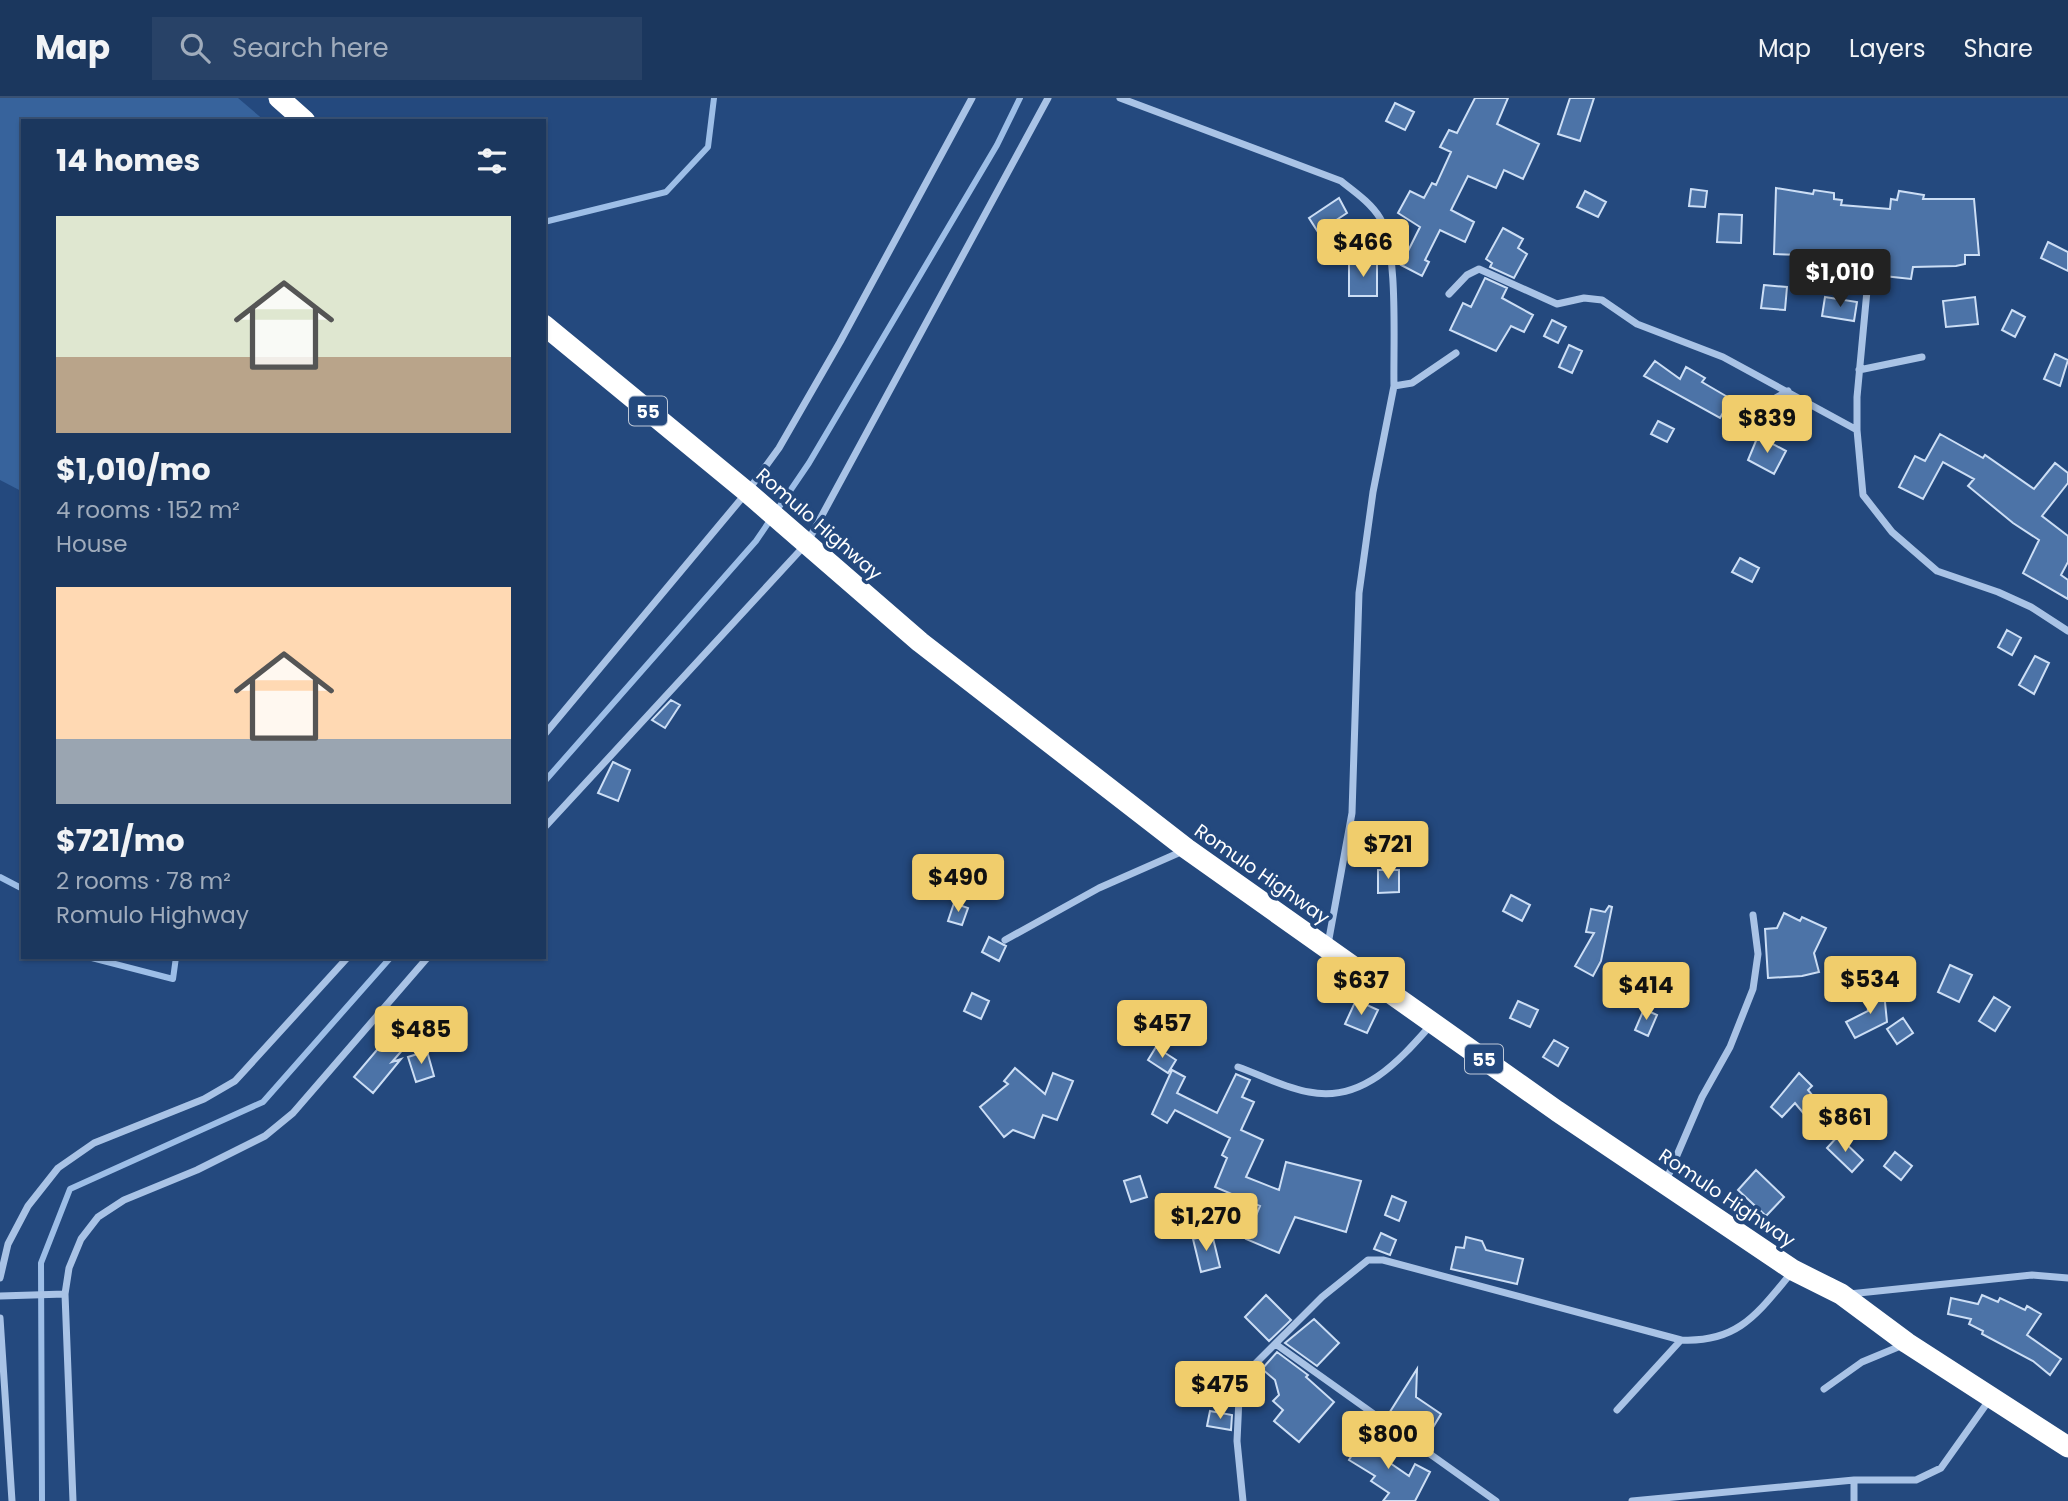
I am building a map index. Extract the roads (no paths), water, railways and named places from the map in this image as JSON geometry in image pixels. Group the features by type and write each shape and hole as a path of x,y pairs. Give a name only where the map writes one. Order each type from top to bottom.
{"highway":[{"path":"279,98 302,119"},
{"name":"Romulo Highway","path":"546,327 802,539 920,642 1187,849 1433,1023 1793,1270 1841,1294 1907,1343 1993,1396 2068,1447"}],"street":[{"path":"546,733 749,495 799,416 972,98"},
{"path":"546,826 802,539 1048,98"},
{"path":"1120,98 1341,181 1362,198 1381,219 1389,248 1394,386 1387,435 1373,492 1359,593 1352,813 1327,948"},
{"path":"1449,294 1467,275 1479,269 1557,304 1584,298 1602,300 1637,324 1723,357 1857,430"},
{"path":"1868,280 1859,370 1857,430 1863,495 1892,532 1937,571 1998,592 2031,607 2068,631"},
{"path":"1394,386 1412,383 1456,353"},
{"path":"1859,370 1923,357"},
{"path":"1739,427 1752,411 1788,391"},
{"path":"1005,940 1099,888 1187,849"},
{"path":"1665,1183 1702,1097 1730,1047 1753,989 1758,954 1753,915"},
{"path":"0,1278 8,1244 23,1216 58,1168 94,1143 204,1099 235,1081 346,959"},
{"path":"73,1501 65,1294 69,1268 81,1239 98,1217 124,1200 197,1170 265,1136 293,1112 426,959"},
{"path":"1238,1067 1310,1092 1329,1093 1362,1085 1393,1068 1433,1023"},
{"path":"1243,1501 1237,1441 1239,1398 1248,1371 1277,1345 1322,1297 1368,1260 1383,1259 1681,1340 1701,1341 1725,1336 1750,1322 1793,1270"},
{"path":"1841,1294 2032,1275 2068,1278"},
{"path":"0,1296 65,1294"},
{"path":"0,1318 12,1501"},
{"path":"1617,1410 1681,1340"},
{"path":"1824,1389 1862,1362 1907,1343"},
{"path":"1277,1345 1496,1501"},
{"path":"1632,1501 1854,1480 1916,1480 1941,1468 1993,1396"},
{"path":"1854,1480 1854,1501"}],"waterway":[{"path":"546,222 666,192 708,147 714,98"},
{"path":"546,780 756,541 809,463 997,145 1020,98"},
{"path":"0,877 21,888"},
{"path":"96,959 173,979 176,959"},
{"path":"42,1501 41,1263 70,1189 263,1102 389,959"}]}
